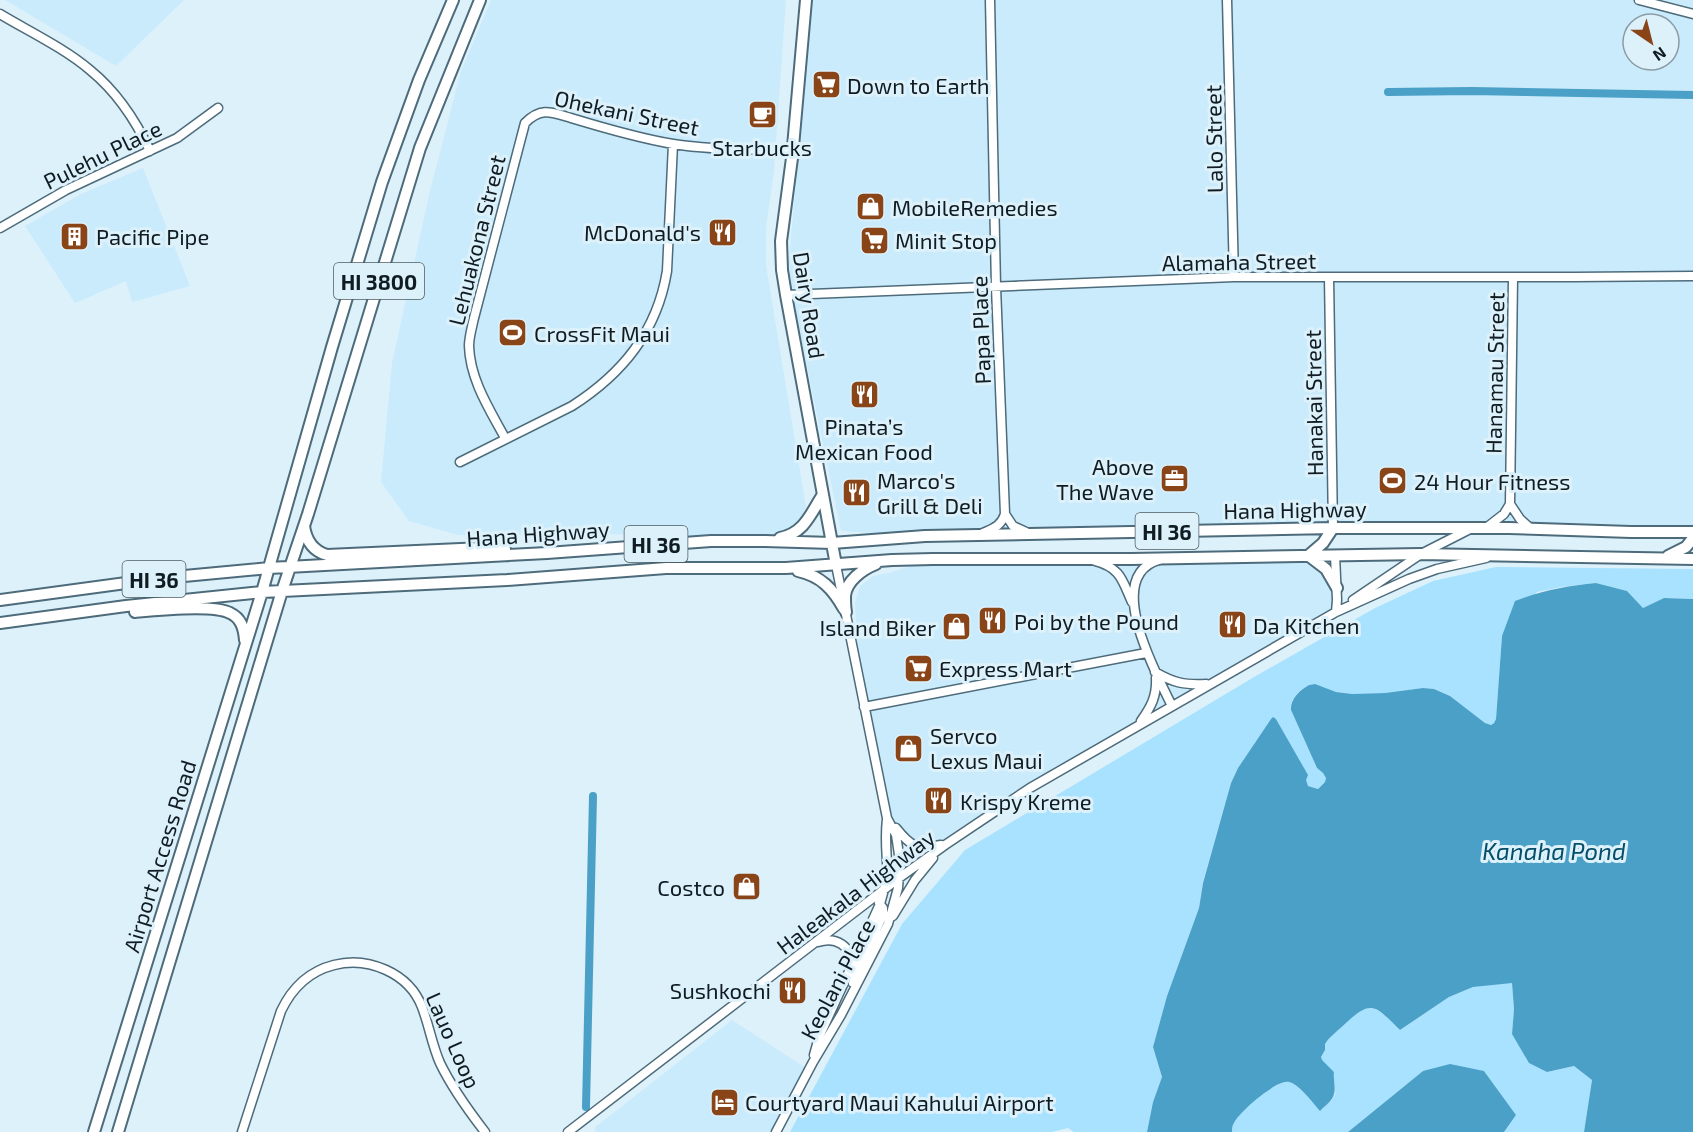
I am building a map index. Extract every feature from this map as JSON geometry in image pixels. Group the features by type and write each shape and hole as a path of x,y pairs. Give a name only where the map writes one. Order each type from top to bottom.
{"main road":[{"name":"HI 3800","path":"262,592 382,182 419,80 453,0"},
{"name":"HI 3800","path":"282,591 308,514 420,148 480,0"},
{"name":"Dairy Road","path":"806,0 792,158 780,253 836,565"},
{"path":"765,541 797,532 822,496"},
{"path":"308,514 304,526 307,538 314,549 327,555 483,548 547,553"},
{"name":"Hana Highway","path":"0,600 163,578 269,568 700,542 832,543 925,536 1333,528 1530,528 1693,532"},
{"path":"1333,528 1335,555"},
{"path":"1333,528 1323,543 1309,555 1326,569 1337,588"},
{"name":"HI 36","path":"1659,558 1680,551 1693,538"},
{"name":"Hana Highway","path":"0,623 126,606 262,592 507,580 666,568 786,568 892,560 1421,554 1693,559"},
{"path":"846,612 845,594 854,579 874,564 892,560"},
{"path":"786,568 810,573 823,581 837,596 846,612"},
{"name":"Airport Access Road","path":"118,1132 282,591"},
{"name":"Airport Access Road","path":"94,1132 262,592"},
{"path":"0,623 40,623 176,609 221,610 230,613 243,624 246,646"}],"street":[{"name":"Papa Place","path":"990,0 996,287 1005,514"},
{"name":"Lalo Street","path":"1227,0 1234,277"},
{"path":"1639,0 1693,14"},
{"path":"0,14 72,56 90,70 121,102 134,120 150,151"},
{"name":"Pulehu Place","path":"0,228 66,190 189,130 218,108"},
{"name":"Ohekani Street","path":"529,118 534,114 551,112 615,131 673,144 761,150 792,149"},
{"name":"Lehuakona Street","path":"505,438 476,381 469,344 524,123 529,118"},
{"path":"460,462 572,406 589,395 612,376 641,340 658,309 667,271 673,144"},
{"name":"Alamaha Street","path":"786,295 1234,277 1693,276"},
{"name":"Hanakai Street","path":"1329,277 1333,528"},
{"name":"Hanamau Street","path":"1510,504 1513,278"},
{"path":"1485,528 1504,514 1510,504 1520,519 1530,528"},
{"path":"1005,514 1016,528 1032,533"},
{"path":"980,535 997,526 1005,514"},
{"name":"Haleakala Highway","path":"568,1132 815,943 877,901 884,890 899,878 1030,788 1336,612 1421,554 1471,529"},
{"path":"1335,555 1336,612"},
{"name":"Haleakala Highway","path":"1336,612 1437,569 1498,555"},
{"path":"1134,605 1136,585 1141,572 1149,564 1167,558"},
{"path":"1084,559 1099,562 1116,570 1120,575 1134,605 1146,653 1172,706"},
{"path":"836,565 887,818 896,835 900,861 899,878"},
{"path":"864,707 1146,653"},
{"path":"1155,672 1177,683 1209,684"},
{"path":"1139,725 1155,697 1157,688 1155,672"},
{"path":"887,818 912,845 925,848 945,845"},
{"path":"884,890 887,863 885,837 887,818"},
{"path":"888,924 915,880 945,845"},
{"name":"Keolani Place","path":"776,1132 888,924 899,878"},
{"path":"852,994 856,972 884,915 884,909 877,901"},
{"name":"Keolani Place","path":"813,1062 819,1037 851,970 877,901"},
{"path":"815,943 830,940 843,945 850,954 851,970"},
{"name":"Lauo Loop","path":"242,1132 281,1011 290,995 302,981 320,969 352,963 371,965 388,971 413,991 422,1007 439,1060 460,1099 485,1132"}],"shaded area":[{"path":"5,0 184,0 116,66"},
{"path":"491,0 786,0 774,170 766,228 766,265 806,507 798,525 777,538 607,534 458,535 409,521 381,482 392,363 430,191 461,71"},
{"path":"807,0 1693,0 1693,532 1509,528 925,536 841,531 791,289 789,260 799,146"},
{"name":"Pacific Pipe","path":"143,168 190,286 132,302 126,281 75,303 25,226 81,194"},
{"path":"1335,555 1336,612 1030,788 945,845 919,847 887,817 858,674 855,602 860,586 873,576 933,559"},
{"path":"1496,567 1693,569 1693,599 1664,598 1643,608 1627,591 1596,583 1537,592 1502,636 1496,719 1490,725 1450,696 1434,689 1352,694 1336,692 1314,684 1309,685 1293,699 1291,710 1317,768 1326,778 1318,789 1308,786 1305,780 1307,775 1276,719 1271,719 1238,768 1231,783 1203,882 1199,908 1167,996 1153,1047 1162,1077 1153,1102 1147,1132 1074,1132 1068,1128 1052,1132 790,1132 902,924 965,850 1254,677 1375,608 1433,581"},
{"path":"1512,982 1514,1009 1512,1034 1547,1072 1574,1066 1592,1080 1584,1132 1504,1132 1516,1115 1484,1071 1423,1071 1348,1132 1232,1132 1237,1118 1250,1104 1284,1082 1297,1086 1321,1110 1327,1105 1335,1091 1334,1072 1321,1060 1325,1044 1362,1010 1374,1008 1380,1011 1400,1030 1449,997 1473,987"},
{"path":"732,1020 806,1068 772,1132 596,1132 594,1128"}],"water":[{"name":"Kanaha Pond","path":"1596,583 1627,591 1643,608 1664,598 1693,599 1693,1132 1584,1132 1592,1080 1574,1066 1547,1072 1529,1063 1512,1034 1514,1009 1512,983 1473,987 1449,997 1400,1030 1374,1008 1363,1010 1355,1015 1325,1044 1321,1057 1334,1072 1335,1092 1320,1111 1297,1086 1283,1082 1259,1097 1243,1112 1233,1124 1232,1132 1147,1132 1153,1102 1162,1077 1153,1047 1167,996 1199,908 1203,883 1231,783 1238,768 1271,719 1273,717 1276,719 1308,775 1306,780 1308,786 1318,789 1326,778 1317,768 1291,710 1296,695 1309,685 1315,684 1336,692 1352,694 1434,689 1450,696 1485,723 1491,725 1496,719 1502,636 1515,601 1555,589"},
{"path":"1450,1064 1484,1071 1516,1115 1504,1132 1348,1132 1423,1071"}],"waterway":[{"path":"1388,92 1472,91 1693,95"},
{"path":"586,1107 593,796"}],"place":[{"name":"Down to Earth","path":"826,85"},
{"name":"Starbucks","path":"762,115"},
{"name":"MobileRemedies","path":"871,207"},
{"name":"McDonald's","path":"722,232"},
{"name":"Pacific Pipe","path":"75,236"},
{"name":"Minit Stop","path":"874,240"},
{"name":"CrossFit Maui","path":"513,333"},
{"name":"Pinata’s Mexican Food","path":"864,394"},
{"name":"Above The Wave","path":"1175,479"},
{"name":"24 Hour Fitness","path":"1393,481"},
{"name":"Marco's Grill & Deli","path":"856,493"},
{"name":"Poi by the Pound","path":"993,621"},
{"name":"Da Kitchen","path":"1232,625"},
{"name":"Island Biker","path":"957,627"},
{"name":"Express Mart","path":"918,668"},
{"name":"Servco Lexus Maui","path":"909,748"},
{"name":"Krispy Kreme","path":"939,801"},
{"name":"Costco","path":"746,887"},
{"name":"Sushkochi","path":"792,990"},
{"name":"Courtyard Maui Kahului Airport","path":"724,1102"}]}
